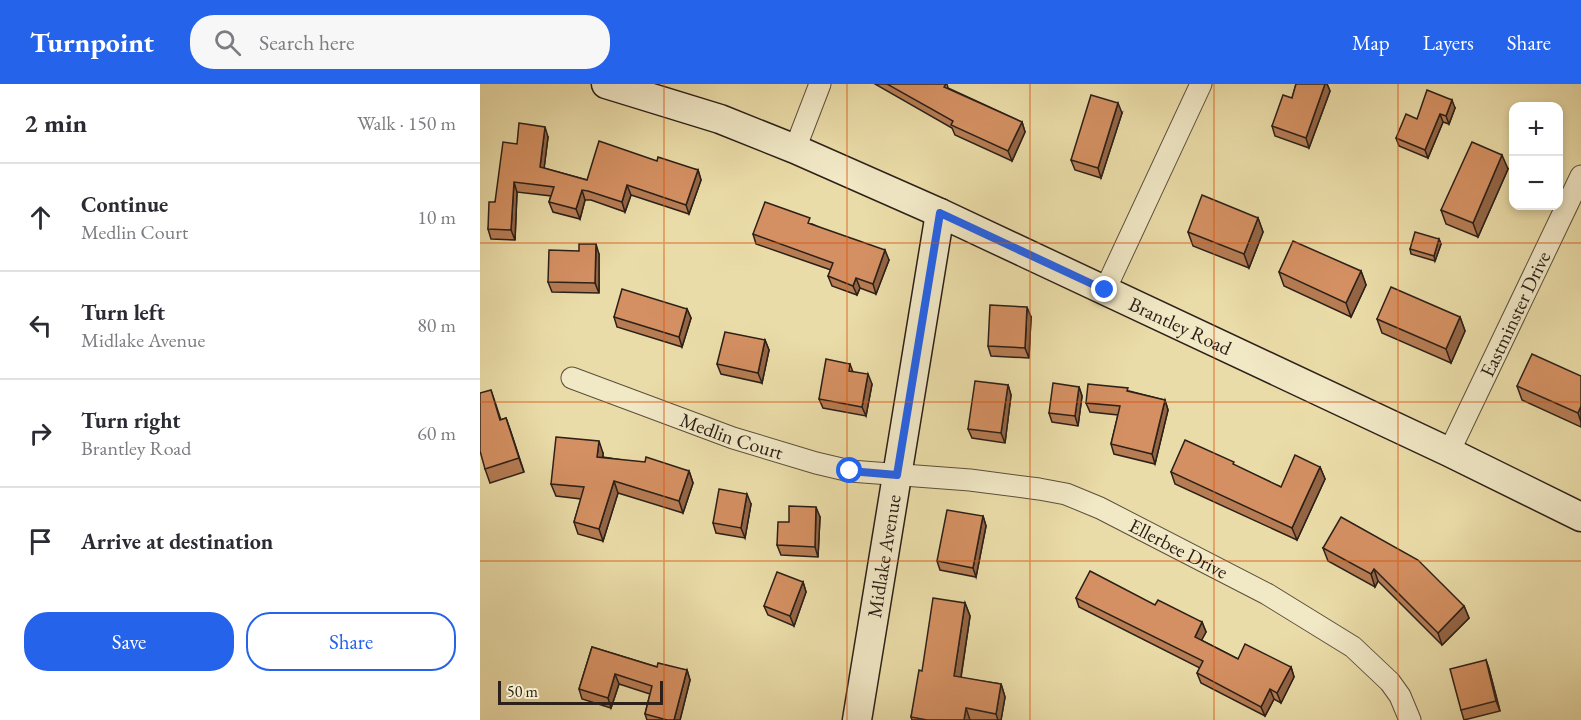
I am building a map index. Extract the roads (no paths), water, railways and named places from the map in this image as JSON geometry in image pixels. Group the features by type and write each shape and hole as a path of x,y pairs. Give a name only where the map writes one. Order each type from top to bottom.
{"street":[{"name":"Brantley Road","path":"606,84 720,119 795,149 940,213 1449,452 1581,517"},
{"path":"795,149 820,84"},
{"path":"1105,290 1200,84"},
{"name":"Eastminster Drive","path":"1449,452 1581,176"},
{"name":"Midlake Avenue","path":"857,720 940,213"},
{"name":"Medlin Court","path":"572,378 733,438 795,457 850,471 897,475"},
{"name":"Ellerbee Drive","path":"897,475 970,480 1039,489 1066,494 1100,508 1267,594 1353,647 1390,682 1400,696 1410,720"}]}
